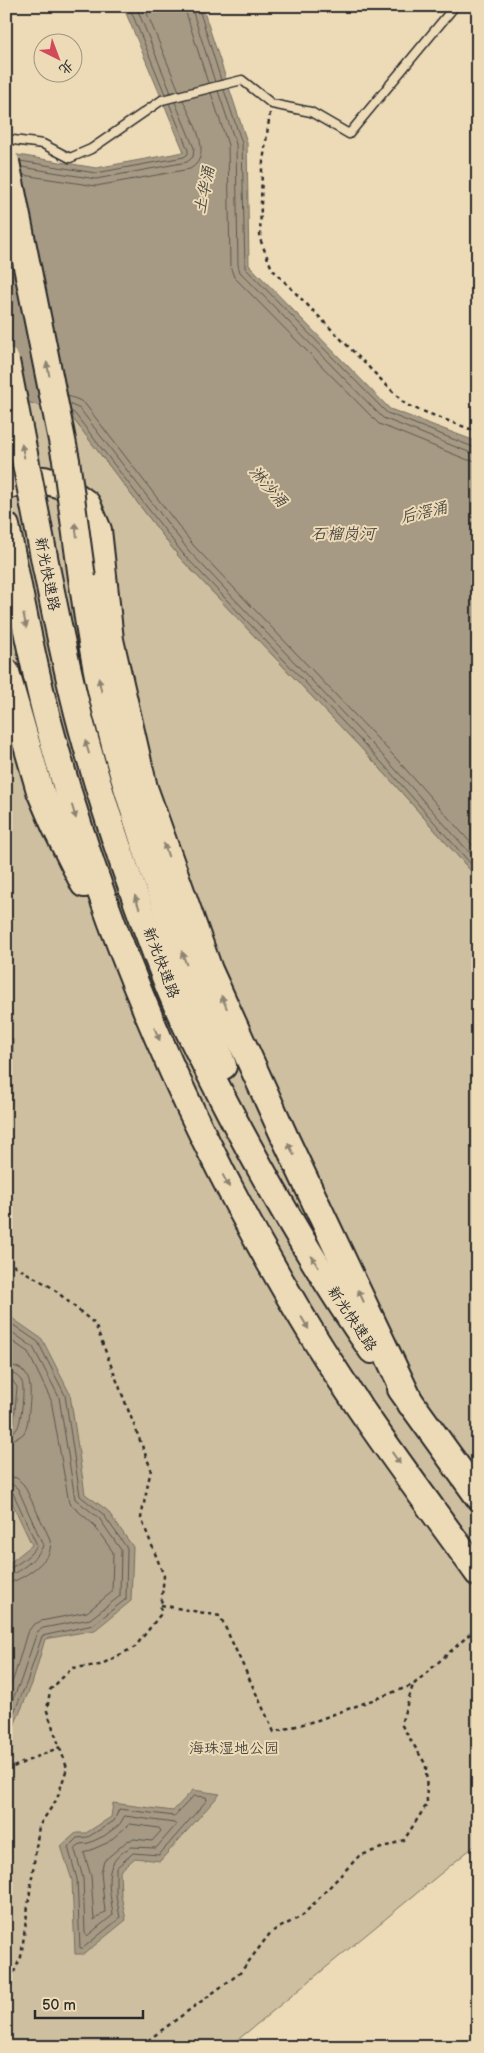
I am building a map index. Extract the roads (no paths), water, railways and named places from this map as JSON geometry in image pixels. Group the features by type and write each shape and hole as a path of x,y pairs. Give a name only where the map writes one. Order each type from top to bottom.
{"highway":[{"path":"6,162 66,460 82,578 102,692 132,805 166,908 260,1168"},
{"name":"新光快速路","path":"6,361 46,567 85,738 124,866 170,988 220,1093 298,1236 345,1311 478,1496"},
{"path":"11,482 44,480 61,485 87,504 98,530 110,640 144,788 178,884 209,970 286,1140 411,1404"},
{"name":"新光快速路","path":"6,526 31,650 65,783 93,871 138,989 208,1146 283,1285 316,1340 358,1404 478,1574"},
{"path":"6,672 30,760 55,826 138,989"},
{"path":"6,734 20,780 49,840 138,989"}],"lane":[{"path":"6,139 44,144 70,158 90,149 162,100 242,80 272,104 311,112 349,134 454,6"}],"water":[{"name":"石榴岗河","path":"123,6 202,6 247,142 249,265 390,409 478,442 478,879 379,767 180,558 71,416 6,395 6,153 96,168 184,152"},
{"path":"6,1032 13,1040 12,1097 6,1102"},
{"path":"6,1314 42,1339 70,1394 85,1494 107,1510 133,1547 131,1601 95,1630 45,1639 32,1684 6,1744 6,1566 32,1545 6,1490 6,1436 12,1387 6,1382"},
{"path":"6,1763 10,1798 11,1834 6,1905"},
{"path":"193,1790 220,1794 160,1861 135,1858 120,1871 121,1895 126,1920 84,1954 75,1954 72,1880 61,1846 76,1833 86,1833 111,1817 113,1803 173,1811"}],"water label":[{"name":"土华涌","path":"205,190"},
{"name":"淋沙涌","path":"268,487"},
{"name":"后滘涌","path":"424,513"}],"park label":[{"name":"海珠湿地公园","path":"234,1748"}]}
